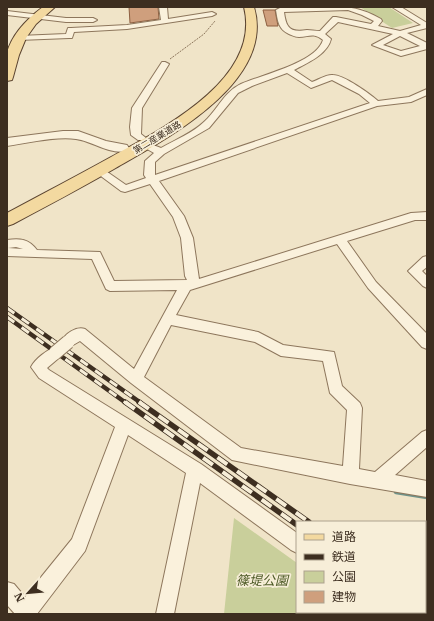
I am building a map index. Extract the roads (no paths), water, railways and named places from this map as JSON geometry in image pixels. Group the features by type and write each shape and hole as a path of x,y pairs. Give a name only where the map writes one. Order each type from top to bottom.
{"main road":[{"path":"7,77 14,43 26,27 50,7"},
{"name":"第二産業道路","path":"12,212 99,171 143,141 212,88 235,55 240,41 243,25 240,7"},
{"name":"第二産業道路","path":"12,212 123,148 143,141 202,107 230,80 248,48 252,34 253,22 249,7"}],"street":[{"path":"163,7 165,22"},
{"path":"396,7 427,26"},
{"path":"136,378 168,319 190,285 191,276 188,238 178,216 149,175 150,161 161,152 210,122 219,108 239,88 288,70 311,57 324,47 327,39 319,34 309,32 298,35 287,30 282,25 280,10 316,13 348,8 356,9 378,21 373,27"},
{"path":"7,13 66,20 101,20"},
{"path":"316,13 327,26"},
{"path":"14,43 69,36 70,30 127,27 212,14"},
{"path":"125,19 127,27"},
{"path":"319,34 322,33 327,26 336,19 400,33 427,46"},
{"path":"427,26 400,33 376,44 401,54 427,46"},
{"path":"161,152 136,135 136,108 165,64"},
{"path":"288,70 311,85 332,77 362,92 376,104"},
{"path":"99,171 125,189 376,104 411,99 427,92"},
{"path":"7,142 63,135 78,135 103,144 123,148"},
{"path":"7,252 96,255 110,286 190,285 415,216 427,216"},
{"path":"339,239 372,286 427,343"},
{"path":"7,244 20,242 27,245 34,254"},
{"path":"427,260 414,272 427,283"},
{"path":"168,319 258,337 281,350 329,356 334,389 355,408 350,476"},
{"path":"296,543 195,469 44,374 38,367 80,333 136,378 238,455 427,489"},
{"path":"7,591 26,613 79,544 124,424"},
{"path":"380,481 427,437"},
{"path":"165,614 195,469"}],"waterway":[{"path":"395,489 396,492 427,497"}],"railway":[{"path":"7,308 141,403"},
{"path":"7,317 126,403"},
{"path":"125,402 296,524"},
{"path":"139,402 308,521"}],"park label":[{"name":"篠堤公園","path":"262,580"}]}
